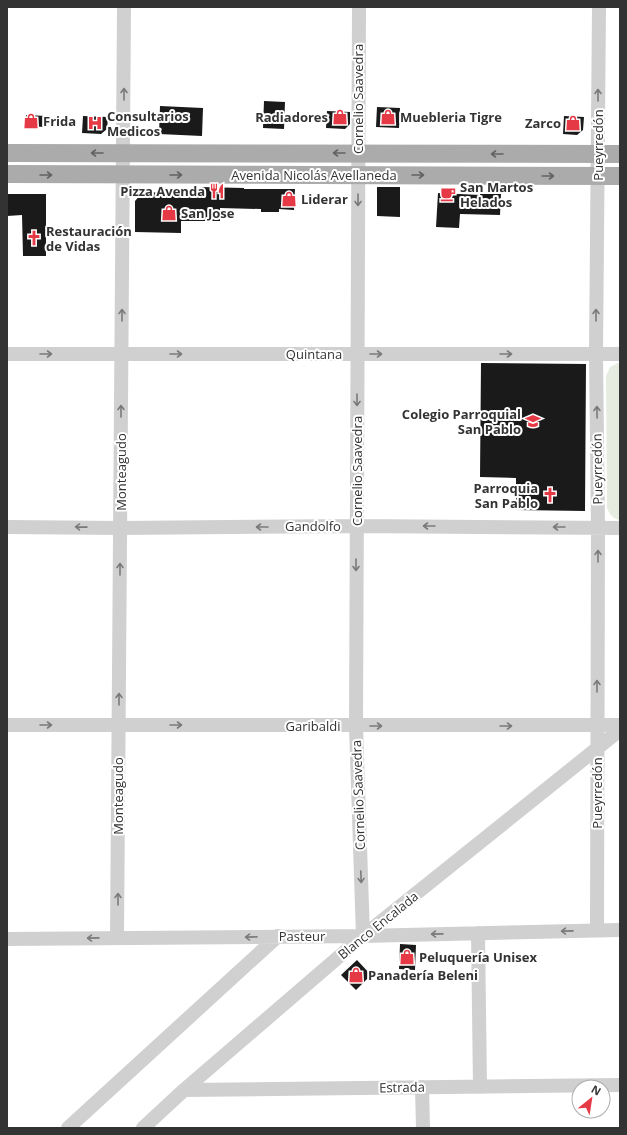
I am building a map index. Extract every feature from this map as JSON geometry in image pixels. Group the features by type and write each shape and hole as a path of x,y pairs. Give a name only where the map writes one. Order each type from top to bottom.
{"main road":[{"name":"Avenida Nicolás Avellaneda","path":"7,153 620,154"},
{"name":"Avenida Nicolás Avellaneda","path":"7,174 620,176"}],"street":[{"name":"Monteagudo","path":"117,938 124,7"},
{"name":"Cornelio Saavedra","path":"359,7 356,726 363,936"},
{"name":"Pueyrredón","path":"597,930 598,528 596,354 599,7"},
{"name":"Quintana","path":"7,354 620,354"},
{"name":"Gandolfo","path":"7,527 120,528 356,526 620,528"},
{"name":"Garibaldi","path":"7,725 620,725"},
{"name":"Blanco Encalada","path":"143,1128 184,1090 363,936 620,730"},
{"name":"Pasteur","path":"7,939 363,936 620,930"},
{"path":"478,933 480,1087"},
{"path":"68,1128 278,936"},
{"name":"Estrada","path":"184,1090 620,1085"},
{"path":"422,1087 422,1128"}],"shaded area":[{"path":"620,363 620,520 615,519 609,513 607,508 606,376 610,367"}],"building":[{"path":"264,101 285,102 284,129 263,128"},
{"path":"160,106 203,108 202,136 159,134"},
{"name":"Muebleria Tigre","path":"377,107 400,108 399,128 376,127"},
{"name":"Radiadores","path":"327,111 350,112 350,124 345,129 326,128"},
{"path":"26,115 46,116 45,127 26,126"},
{"name":"Consultarios Medicos","path":"83,116 108,117 107,129 101,134 82,133"},
{"name":"Zarco","path":"564,116 584,117 583,130 577,135 563,134"},
{"path":"200,187 295,189 294,210 279,209 279,212 261,212 261,209 220,208 220,221 181,221 181,233 135,232 135,201 143,192 200,194"},
{"path":"377,187 400,187 400,217 377,216"},
{"path":"438,193 480,195 501,194 500,215 460,214 459,228 436,227"},
{"name":"Restauración de Vidas","path":"7,194 46,194 46,256 23,256 22,215 7,216"},
{"name":"Colegio Parroquial San Pablo","path":"481,363 586,364 585,511 516,510 516,478 480,477"},
{"name":"Peluquería Unisex","path":"400,944 416,945 415,970 399,969"},
{"name":"Panadería Beleni","path":"357,960 371,975 356,990 341,975"}],"place":[{"name":"Radiadores","path":"340,117"},
{"name":"Muebleria Tigre","path":"388,117"},
{"name":"Frida","path":"31,121"},
{"name":"Consultarios Medicos","path":"95,123"},
{"name":"Zarco","path":"573,123"},
{"name":"Pizza Avenda","path":"217,191"},
{"name":"San Martos Helados","path":"448,194"},
{"name":"Liderar","path":"289,199"},
{"name":"San Jose","path":"169,213"},
{"name":"Restauración de Vidas","path":"34,238"},
{"name":"Colegio Parroquial San Pablo","path":"533,421"},
{"name":"Parroquia San Pablo","path":"550,495"},
{"name":"Peluquería Unisex","path":"407,957"},
{"name":"Panadería Beleni","path":"356,975"}]}
